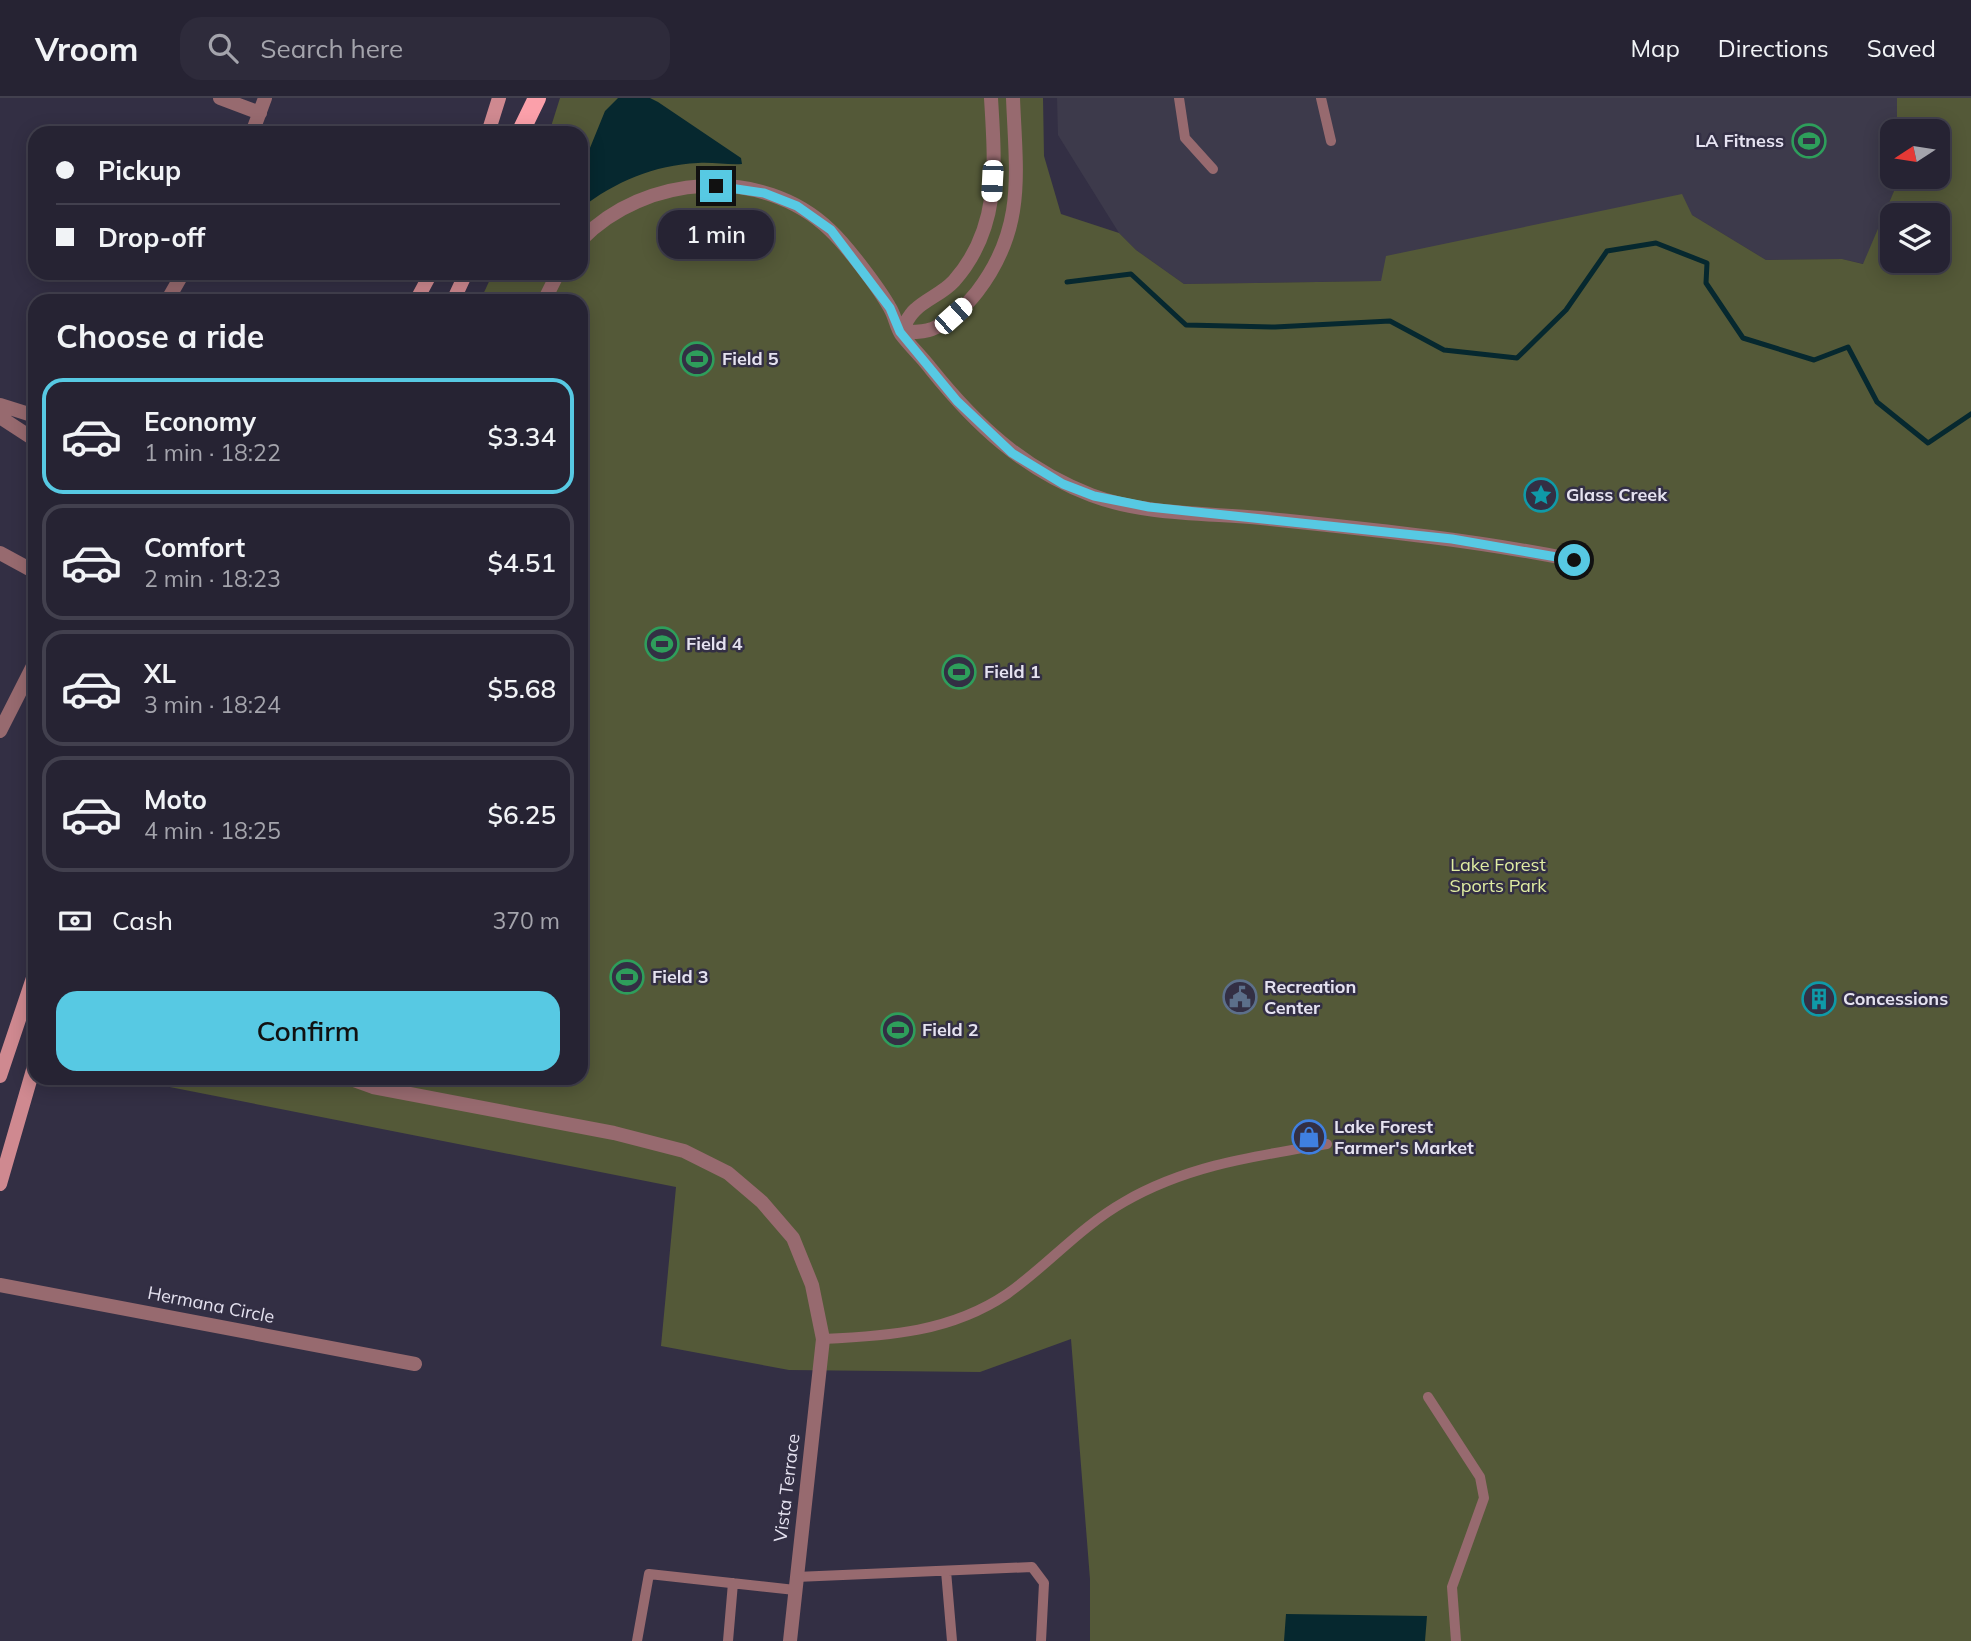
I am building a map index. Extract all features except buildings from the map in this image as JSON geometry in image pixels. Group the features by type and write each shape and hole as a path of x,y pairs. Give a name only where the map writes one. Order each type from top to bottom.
{"main road":[{"path":"490,126 499,98"},
{"path":"522,126 530,98"},
{"path":"523,126 537,98"},
{"path":"0,1076 28,993"},
{"path":"0,1184 29,1085"}],"street":[{"path":"220,98 260,113"},
{"path":"255,126 265,98"},
{"path":"900,332 915,309 941,293 972,261 985,232 991,204 991,98"},
{"path":"900,332 931,330 953,316 973,298 995,269 1003,252 1013,215 1016,183 1013,98"},
{"path":"588,233 601,221 638,199 658,192 716,186 764,193 797,206 831,230 890,308 900,332 957,401 990,435 1035,469 1094,496 1149,507 1452,539 1574,560"},
{"path":"0,405 28,414"},
{"path":"0,417 28,435"},
{"path":"0,553 28,568"},
{"path":"0,731 28,676"},
{"name":"Vista Terrace","path":"373,1085 614,1133 684,1151 728,1173 762,1202 793,1238 812,1285 823,1339 790,1641"},
{"name":"Hermana Circle","path":"0,1284 415,1364"}],"lane":[{"path":"1179,98 1185,138 1213,169"},
{"path":"1321,98 1331,141"},
{"path":"823,1339 901,1334 955,1320 1007,1294 1087,1226 1147,1190 1203,1167 1328,1144"},
{"path":"1428,1397 1480,1476 1483,1498 1452,1587 1456,1641"},
{"path":"637,1641 649,1574 733,1583 795,1583 1032,1567 1044,1583 1041,1641"},
{"path":"946,1571 952,1641"},
{"path":"728,1641 733,1583"}],"shaded area":[{"path":"618,98 650,98 741,158 742,164 698,163 666,167 636,176 588,203 588,153 605,111"},
{"path":"1057,98 1897,98 1897,119 1880,119 1880,189 1895,189 1889,203 1880,203 1880,225 1864,264 1842,259 1766,260 1692,215 1381,281 1184,284 1136,250 1119,233 1058,135"},
{"path":"1286,1614 1427,1616 1425,1641 1284,1641"}],"green space":[{"name":"Lake Forest Sports Park","path":"560,98 1043,98 1044,156 1061,214 1119,233 1136,250 1184,284 1381,281 1386,256 1682,194 1692,215 1766,260 1842,259 1863,264 1880,224 1880,273 1950,273 1950,203 1889,203 1895,189 1950,189 1950,119 1897,119 1897,98 1971,98 1971,1641 1090,1641 1090,1579 1071,1339 980,1372 789,1370 661,1346 676,1187 159,1085 588,1085 588,294 483,294 490,280 588,280 588,126 551,126"}],"waterway":[{"name":"Glass Creek","path":"1067,282 1131,274 1186,325 1275,327 1390,321 1444,350 1517,358 1566,310 1607,251 1656,243 1707,263 1706,283 1743,338 1814,360 1848,347 1877,402 1928,443 1971,414"}],"place":[{"name":"LA Fitness","path":"1809,141"},
{"name":"Field 5","path":"697,359"},
{"name":"Glass Creek","path":"1541,495"},
{"name":"Field 4","path":"662,644"},
{"name":"Field 1","path":"959,672"},
{"name":"Field 3","path":"627,977"},
{"name":"Recreation Center","path":"1240,997"},
{"name":"Concessions","path":"1819,999"},
{"name":"Field 2","path":"898,1030"},
{"name":"Lake Forest Farmer's Market","path":"1309,1137"}],"route":[{"path":"716,186 764,193 797,206 831,230 890,308 900,332 957,401 1012,453 1063,484 1122,503 1452,539 1574,560"}]}
